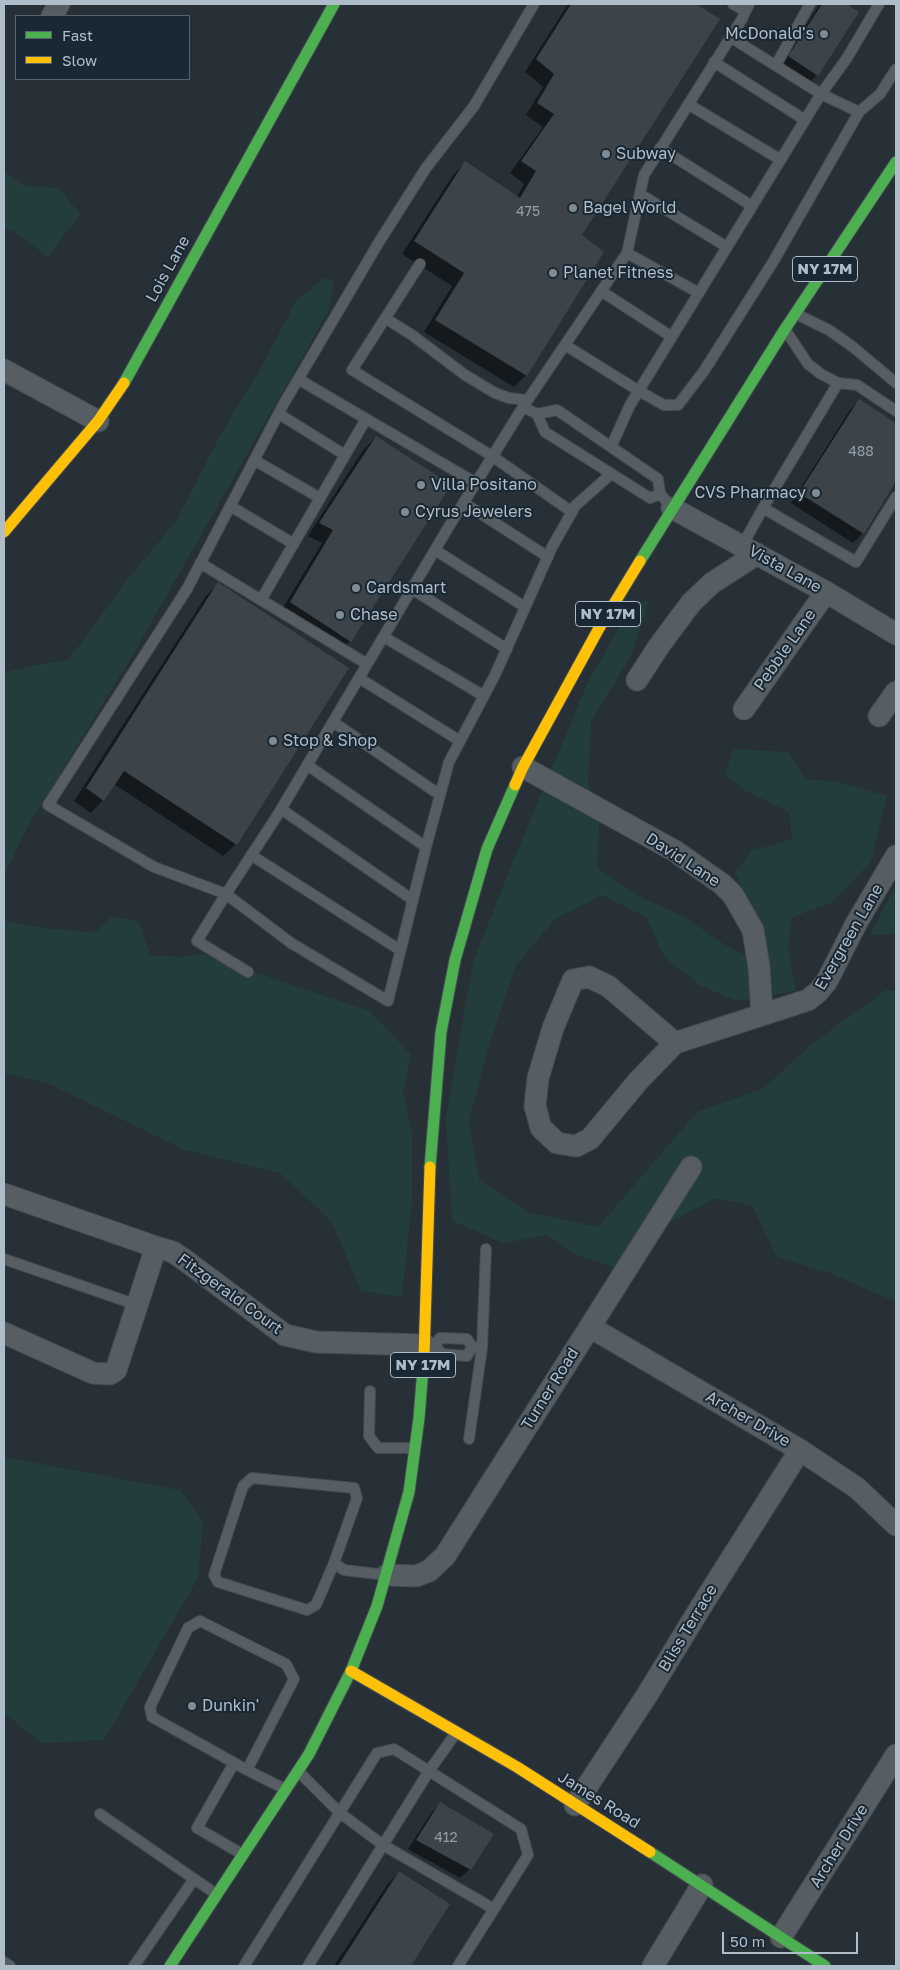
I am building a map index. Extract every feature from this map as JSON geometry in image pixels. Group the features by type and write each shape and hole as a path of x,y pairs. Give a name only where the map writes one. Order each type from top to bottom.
{"main road":[{"name":"Lois Lane","path":"4,532 98,421 122,387 334,4"},
{"name":"NY 17M","path":"170,1966 309,1754 351,1671 386,1575 408,1492 430,1345 430,1165 441,1032 454,960 488,849 523,767 666,501 785,329 896,162"},
{"name":"James Road","path":"351,1671 456,1732 575,1805 702,1885 825,1966"}],"street":[{"path":"53,15 59,4"},
{"path":"4,370 98,421"},
{"name":"Vista Lane","path":"666,501 896,634"},
{"path":"638,680 659,646 691,603 750,550"},
{"name":"Pebble Lane","path":"744,709 826,592"},
{"path":"879,716 896,692"},
{"name":"David Lane","path":"523,767 675,852 722,884 733,895 753,930 762,1014"},
{"name":"Evergreen Lane","path":"675,1043 808,1000 818,992 827,980 857,922 896,856"},
{"path":"589,977 608,986 675,1043 639,1080 590,1139 576,1146 557,1143 541,1128 535,1106 538,1078 553,1028 573,980 589,977"},
{"name":"Turner Road","path":"386,1575 416,1576 430,1571 445,1556 691,1167"},
{"name":"Fitzgerald Court","path":"4,1194 172,1252 286,1335 316,1342 430,1345"},
{"name":"Fitzgerald Court","path":"4,1333 93,1373 110,1374 116,1370 156,1246"},
{"name":"Archer Drive","path":"590,1327 800,1450 857,1488 896,1525"},
{"name":"Bliss Terrace","path":"575,1805 647,1695 800,1450"},
{"name":"Archer Drive","path":"781,1937 896,1755"},
{"path":"653,1966 702,1885"}],"lane":[{"path":"534,4 474,106 426,168 379,242 298,379 187,589 48,805 154,867 226,894 291,943 388,1001 426,847 450,762 507,649 548,557 574,509 611,474"},
{"path":"248,972 197,941 281,810 492,456 627,253 644,174 747,8 733,4"},
{"path":"776,65 810,4"},
{"path":"611,447 630,405 780,160 821,94 847,58 879,4"},
{"path":"730,37 821,94 859,112"},
{"path":"714,62 805,120"},
{"path":"565,345 639,392 664,405 678,405 704,371 773,262 859,112 880,94 896,69"},
{"path":"688,104 780,160"},
{"path":"660,148 752,206"},
{"path":"640,194 727,247"},
{"path":"627,253 699,293"},
{"path":"420,264 352,370 574,509"},
{"path":"601,291 672,337"},
{"path":"795,314 829,330 853,347 896,383"},
{"path":"385,318 495,393 525,404 537,414 544,432 650,498 666,501"},
{"path":"785,329 808,364 821,374 838,382 857,385 896,410"},
{"path":"298,379 476,483"},
{"path":"750,550 763,508 838,382"},
{"path":"537,414 557,410 658,479 666,501"},
{"path":"279,414 345,455"},
{"path":"261,600 366,419"},
{"path":"254,460 320,498"},
{"path":"763,508 856,562 896,497"},
{"path":"464,503 548,557"},
{"path":"230,506 294,544"},
{"path":"435,550 525,607"},
{"path":"200,563 368,664"},
{"path":"412,589 507,649"},
{"path":"384,636 484,696"},
{"path":"359,678 460,741"},
{"path":"333,722 440,795"},
{"path":"308,765 426,847"},
{"path":"281,810 413,900"},
{"path":"251,855 400,950"},
{"path":"469,1439 486,1249"},
{"path":"4,1259 137,1305"},
{"path":"440,1338 467,1339 477,1348 467,1356 442,1354 430,1345 440,1338"},
{"path":"370,1391 369,1436 378,1448 415,1448"},
{"path":"252,1478 354,1488 357,1498 334,1563 316,1604 307,1610 218,1582 214,1575 243,1486 252,1478"},
{"path":"334,1563 344,1570 386,1575"},
{"path":"247,1770 294,1680 286,1664 200,1621 188,1628 150,1707 152,1716 247,1770 286,1789"},
{"path":"308,1966 429,1771 456,1732"},
{"path":"244,1966 376,1753 394,1749 521,1829 528,1855 458,1966"},
{"path":"234,1762 197,1828 243,1854"},
{"path":"298,1771 340,1813 383,1845 494,1909"},
{"path":"100,1814 217,1894"},
{"path":"134,1966 194,1879"},
{"path":"4,1962 10,1966"}],"green space":[{"path":"4,172 25,186 59,188 80,214 48,257 14,231 4,229"},
{"path":"324,278 334,282 328,312 131,658 27,828 4,876 4,674 13,670 69,659 127,580 176,521 223,430 257,375 296,301"},
{"path":"649,601 631,656 591,721 588,782 599,823 597,868 646,900 681,915 730,948 763,962 758,917 735,873 751,851 792,839 789,812 744,790 725,775 733,749 788,752 805,779 838,782 887,796 871,862 831,903 792,917 788,947 796,991 737,1001 701,986 665,958 646,917 602,895 555,919 516,965 490,1042 469,1121 479,1179 527,1212 598,1227 697,1112 764,1088 813,1043 886,990 896,991 896,1302 830,1273 777,1257 752,1206 716,1198 666,1224 613,1267 577,1255 547,1235 504,1243 452,1221 446,1118 473,962 588,682 633,603"},
{"path":"896,885 896,934 870,935"},
{"path":"112,916 139,922 150,955 182,957 201,954 370,1011 411,1055 403,1092 412,1133 412,1201 402,1297 361,1291 332,1222 280,1173 185,1150 47,1083 4,1073 4,921 45,928 94,933"},
{"path":"4,1457 180,1490 203,1521 198,1578 104,1740 41,1743 4,1713"}],"building":[{"path":"571,4 696,4 720,19 582,235 604,252 527,376 435,320 464,273 414,241 465,161 520,198 536,171 521,161 554,114 537,103 554,74 536,59"},
{"name":"McDonald's","path":"822,4 847,4 859,12 818,76 788,56"},
{"path":"859,399 896,423 896,481 864,534 799,493"},
{"path":"376,436 451,485 351,642 290,602 333,530 319,523"},
{"path":"218,582 349,668 237,845 124,771 104,801 86,788"},
{"path":"440,1802 494,1834 471,1870 416,1840"},
{"path":"399,1871 450,1904 411,1966 338,1966"}],"traffic: fast":[{"path":"124,383 334,4"},
{"path":"640,561 785,329 896,162"},
{"path":"430,1167 441,1032 455,960 487,849 515,785"},
{"path":"170,1966 309,1754 351,1671 377,1606 409,1492 419,1418 424,1356"},
{"path":"650,1852 825,1966"}],"traffic: slow":[{"path":"4,532 98,421 124,383"},
{"path":"515,785 598,630 640,561"},
{"path":"424,1356 430,1167"},
{"path":"351,1671 517,1767 650,1852"}],"place":[{"name":"McDonald's","path":"824,34"},
{"name":"Subway","path":"606,154"},
{"name":"Bagel World","path":"573,208"},
{"name":"Planet Fitness","path":"553,273"},
{"name":"Villa Positano","path":"421,485"},
{"name":"CVS Pharmacy","path":"816,493"},
{"name":"Cyrus Jewelers","path":"405,512"},
{"name":"Cardsmart","path":"356,588"},
{"name":"Chase","path":"340,615"},
{"name":"Stop & Shop","path":"273,741"},
{"name":"Dunkin'","path":"192,1706"}]}
